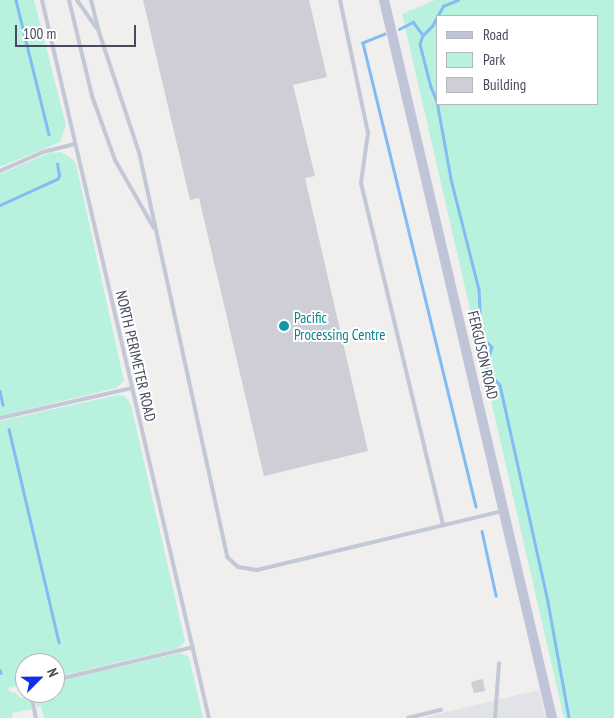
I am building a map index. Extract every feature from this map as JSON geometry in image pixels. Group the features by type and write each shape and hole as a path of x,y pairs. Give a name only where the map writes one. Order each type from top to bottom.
{"street":[{"name":"FERGUSON ROAD","path":"384,0 552,718"}],"lane":[{"name":"NORTH PERIMETER ROAD","path":"42,0 209,718"},
{"path":"69,0 92,96 115,160 157,233"},
{"path":"77,0 98,29"},
{"path":"91,0 98,29 139,152 225,550 233,562 246,570 257,570 504,510"},
{"path":"340,0 368,133 361,183 443,525"},
{"path":"0,171 44,152 75,144"},
{"path":"0,418 132,388"},
{"path":"65,678 193,647"},
{"path":"496,718 499,663"},
{"path":"33,703 36,718"},
{"path":"408,718 441,710"}],"shaded area":[{"path":"539,690 546,718 421,718"}],"green space":[{"path":"0,0 34,0 66,125 60,142 0,167"},
{"path":"435,0 614,0 614,718 564,718 402,14"},
{"path":"61,152 76,164 124,381 116,388 0,416 0,174 49,153"},
{"path":"118,395 125,396 131,405 185,641 179,648 65,675 65,653 15,653 15,686 8,688 10,692 15,693 15,703 32,703 33,709 12,713 13,718 0,718 0,421"},
{"path":"180,653 189,657 203,718 44,718 41,706 37,707 36,703 65,703 65,680"}],"building":[{"name":"Pacific Processing Centre","path":"143,0 309,0 327,77 293,85 315,176 305,178 368,451 264,476 199,198 190,200"},
{"path":"483,679 485,691 474,693 471,682"}],"waterway":[{"path":"16,0 49,134"},
{"path":"438,15 443,6 458,0"},
{"path":"399,29 413,22 423,35 436,19"},
{"path":"385,34 363,43 476,506"},
{"path":"423,35 420,44 431,87 436,99"},
{"path":"438,105 451,179 479,290 480,312 477,324 484,339 492,347 486,365 489,373 500,385 548,602 569,718"},
{"path":"0,205 57,179 59,176 57,164"},
{"path":"0,391 3,405"},
{"path":"9,429 59,642"},
{"path":"482,531 496,595"}],"place":[{"name":"Pacific Processing Centre","path":"284,326"}]}
